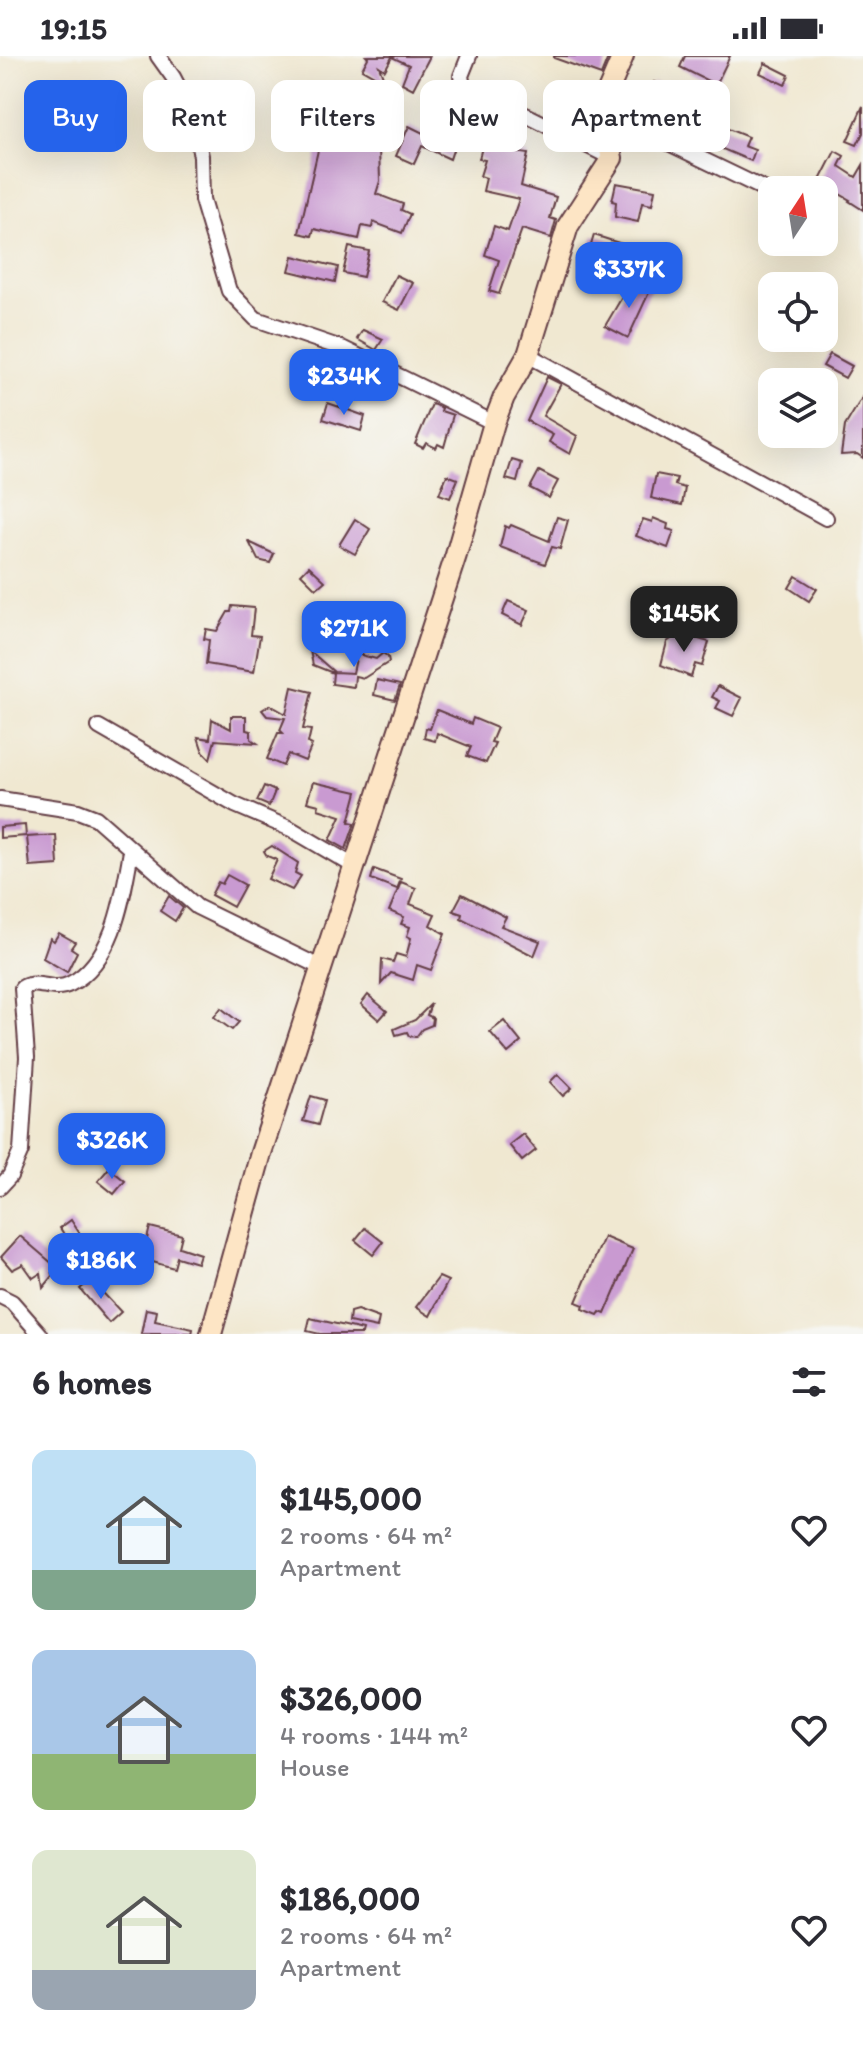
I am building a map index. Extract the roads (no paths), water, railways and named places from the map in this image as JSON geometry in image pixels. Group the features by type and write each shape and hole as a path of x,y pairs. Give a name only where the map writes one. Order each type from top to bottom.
{"street":[{"path":"158,56 191,111 201,156 202,200 229,291 256,319 344,349 494,423"},
{"path":"469,56 461,76 463,86 612,158"},
{"path":"613,80 623,56"},
{"path":"211,1334 261,1153 456,555 494,423 504,397 528,355 568,226 612,158 610,152"},
{"path":"687,152 758,186"},
{"path":"528,355 826,518"},
{"path":"99,727 235,805 291,829 354,866"},
{"path":"0,799 78,811 96,818 197,907 320,967"},
{"path":"0,1187 10,1176 21,1151 27,1057 22,988 35,984 55,989 70,984 85,972 107,944 121,904 131,851"},
{"path":"0,1296 12,1302 40,1334"}]}
